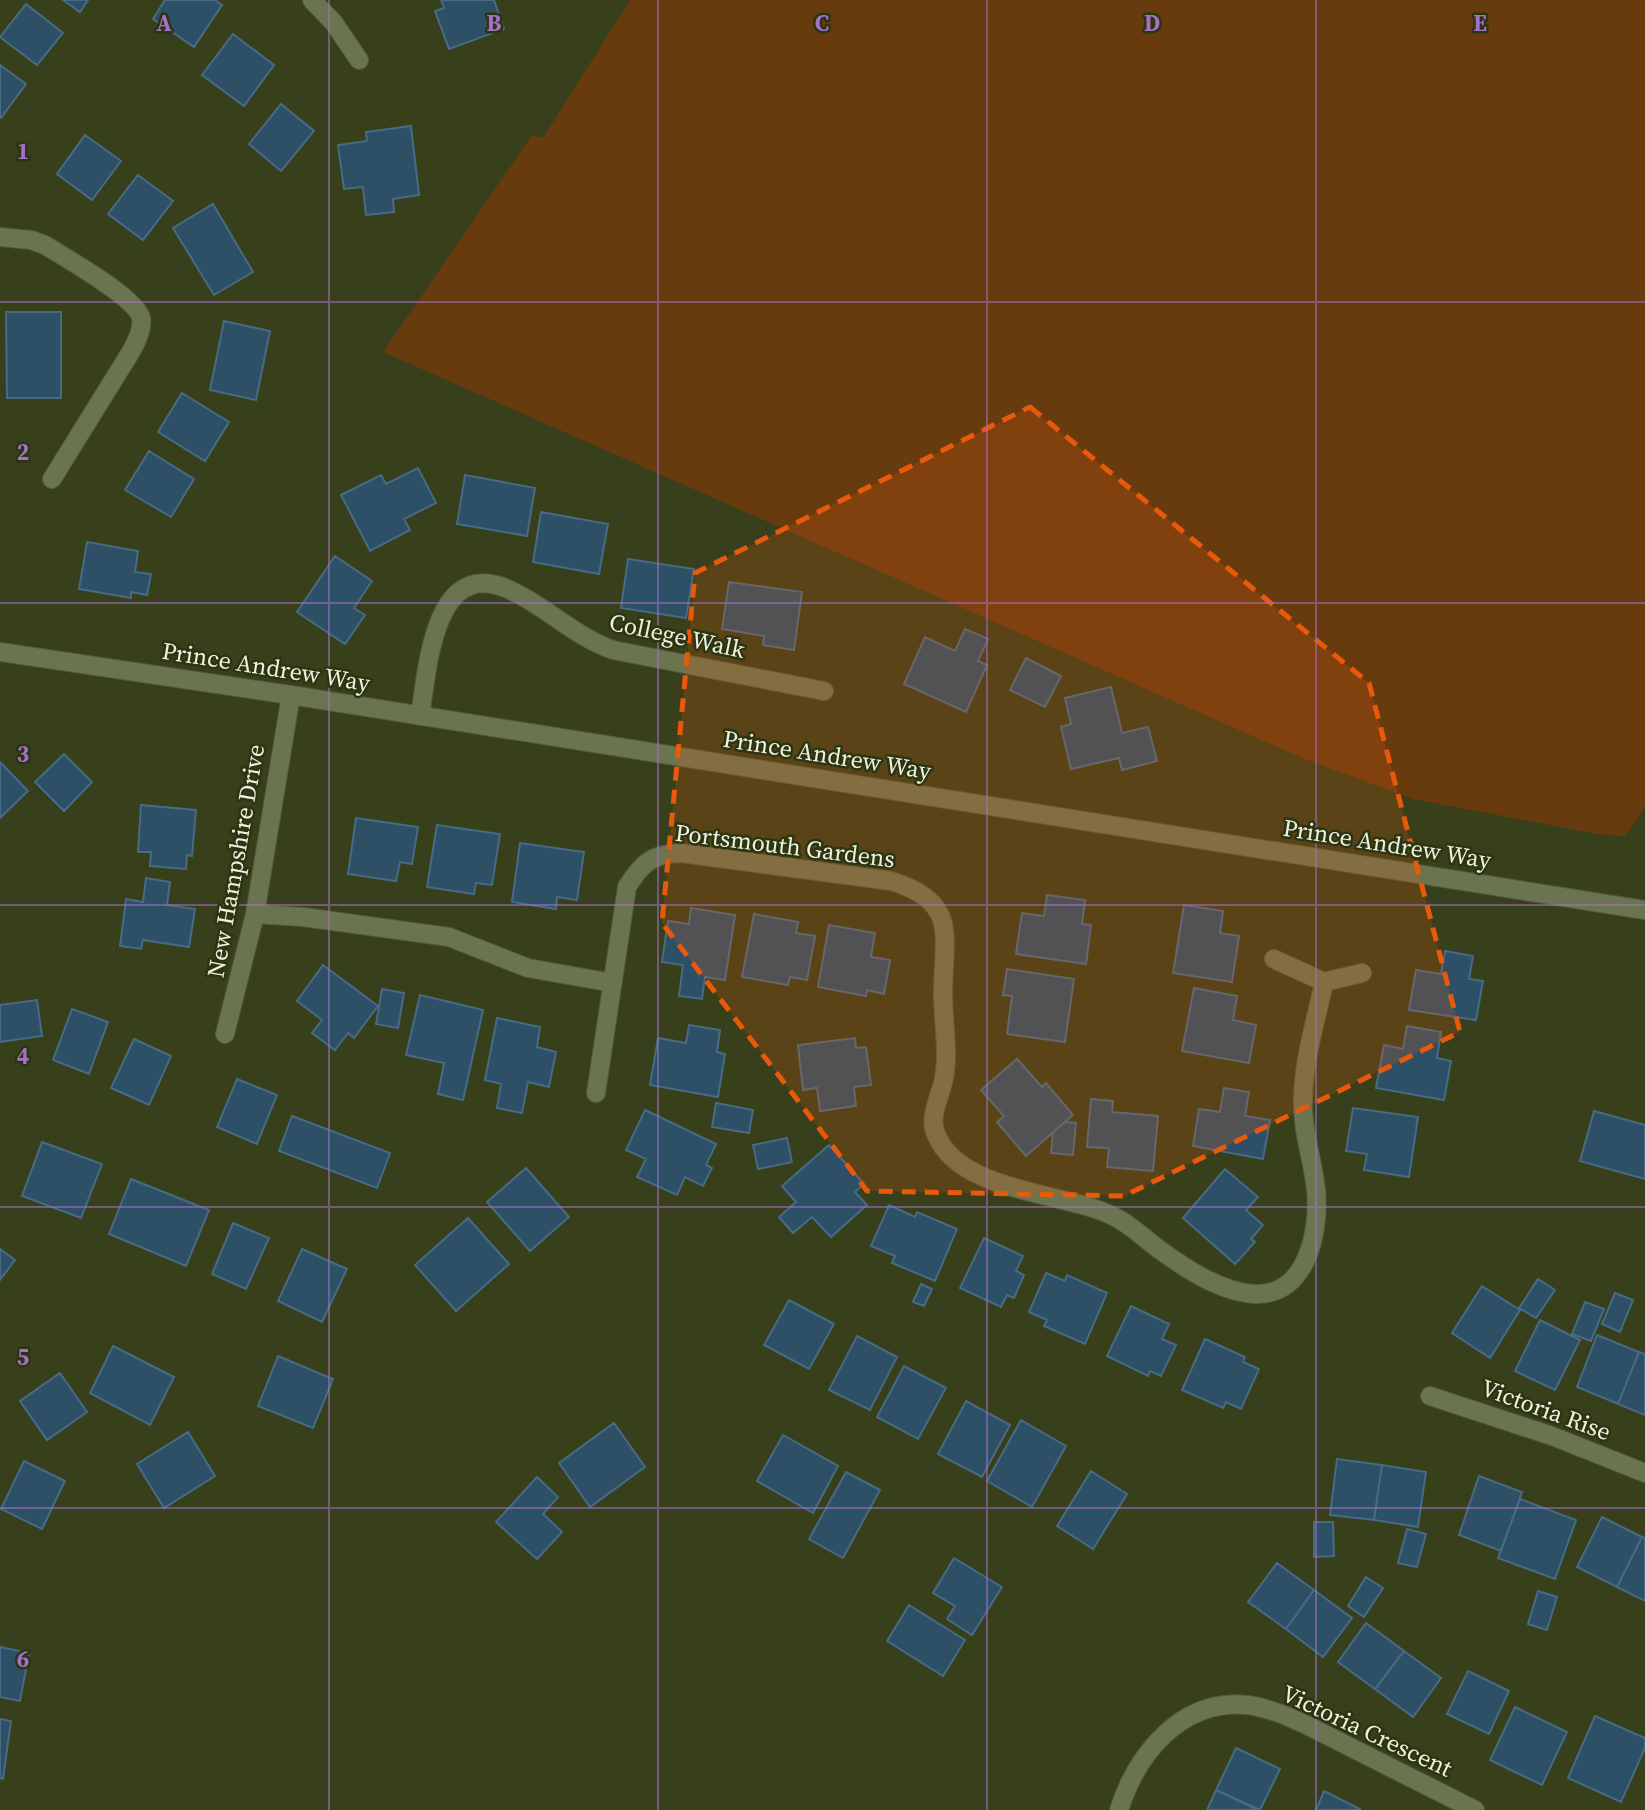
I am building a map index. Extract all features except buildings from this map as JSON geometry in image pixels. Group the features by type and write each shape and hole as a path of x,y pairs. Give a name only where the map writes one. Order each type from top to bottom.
{"street":[{"path":"312,0 334,23 359,60"},
{"path":"0,237 31,240 45,245 126,299 141,316 141,327 132,349 52,479"},
{"name":"College Walk","path":"420,716 431,642 440,615 450,599 465,589 489,584 518,593 587,641 612,650 824,691"},
{"name":"Prince Andrew Way","path":"0,652 291,695 1645,910"},
{"name":"New Hampshire Drive","path":"225,1034 255,914 291,695"},
{"name":"Portsmouth Gardens","path":"596,1093 627,887 639,866 655,856 681,853 891,881 914,888 937,909 947,931 943,991 945,1076 933,1119 936,1136 946,1151 971,1170 1018,1190 1114,1216 1194,1273 1252,1294 1269,1294 1284,1287 1303,1266 1314,1240 1316,1189 1303,1101 1307,1063 1324,982"},
{"path":"255,914 303,917 449,937 528,968 613,983"},
{"path":"1274,959 1324,982 1362,973"},
{"name":"Victoria Rise","path":"1430,1396 1552,1436 1645,1473"},
{"name":"Victoria Crescent","path":"1119,1810 1134,1771 1160,1738 1182,1720 1202,1710 1236,1705 1265,1709 1324,1734 1475,1810"}],"highlighted area":[{"path":"1030,407 1369,683 1460,1032 1124,1196 867,1191 662,923 695,573"}],"shaded area":[{"path":"630,0 1645,0 1645,807 1625,836 1597,834 1413,799 1305,759 383,352 532,135 543,138"}]}
